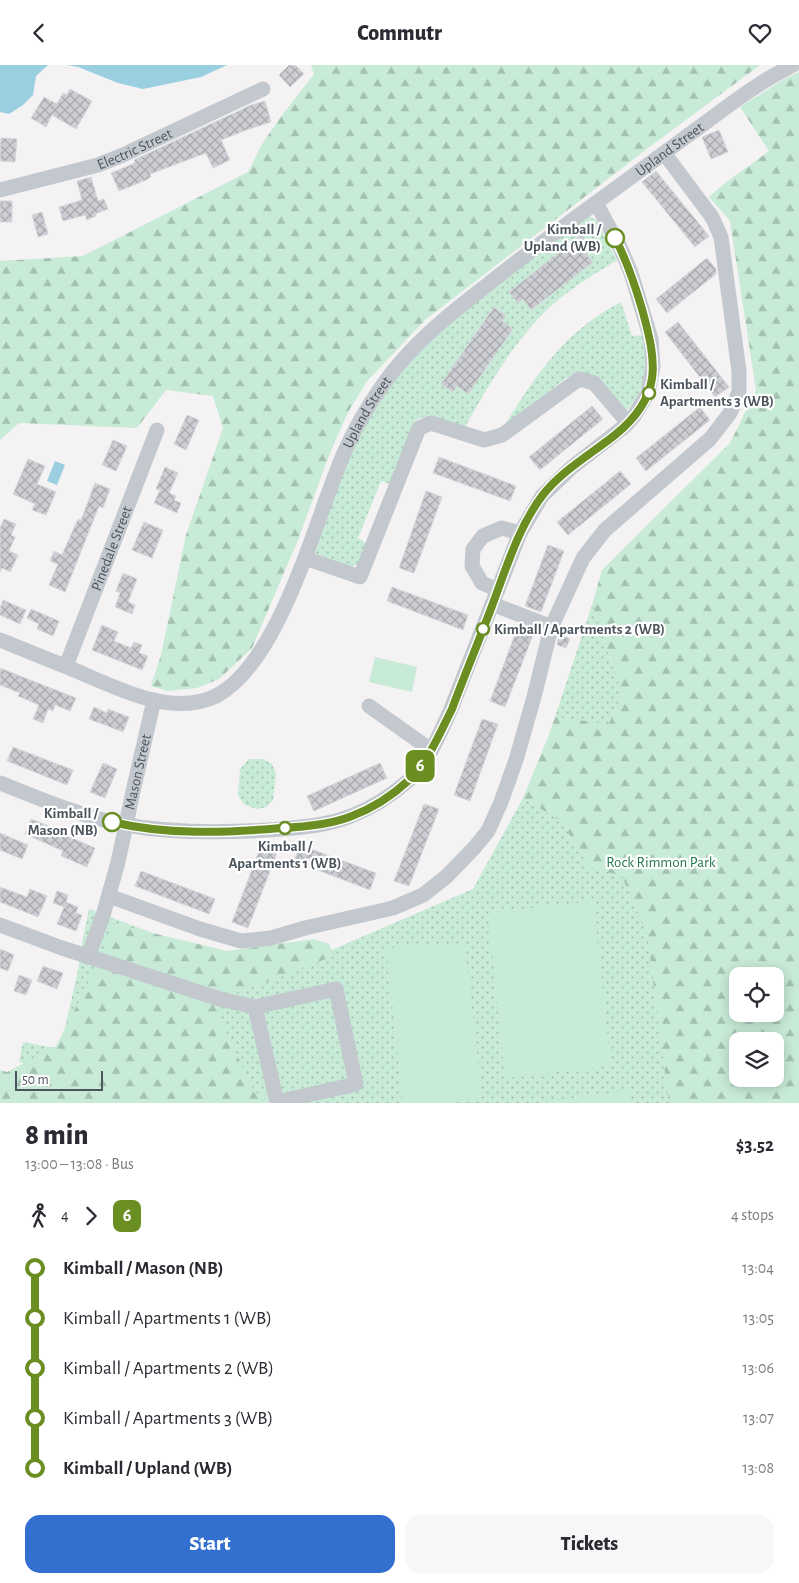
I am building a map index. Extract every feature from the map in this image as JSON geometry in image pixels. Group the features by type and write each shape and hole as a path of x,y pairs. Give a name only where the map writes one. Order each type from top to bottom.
{"street":[{"name":"Upland Street","path":"0,640 131,693 154,700 173,703 202,701 216,695 239,678 265,645 278,620 304,558 343,454 355,430 378,391 418,342 448,315 544,240 728,105 793,65"},
{"name":"Electric Street","path":"0,189 98,165 263,89"},
{"path":"108,895 200,929 241,941 272,938 305,927 393,908 424,895 447,876 488,831 516,760 552,627 583,558 605,529 710,439 730,413 739,392 739,371 721,237 712,217 664,153"},
{"path":"0,783 62,807 126,825 172,830 244,831 299,827 352,816 377,804 410,779 431,750 452,709 520,533 542,496 551,486 628,423 642,405 648,393 653,366 652,346 631,273 620,247 596,203"},
{"path":"304,558 360,577 419,428 425,425 431,423 484,440 502,435 579,379 594,383 628,423"},
{"name":"Pinedale Street","path":"66,666 157,430"},
{"path":"520,533 502,528 482,536 473,549 472,566 482,583 495,597 552,627"},
{"name":"Mason Street","path":"88,957 118,863 154,700"},
{"path":"369,706 431,750"},
{"path":"0,925 88,957 220,999 255,1007 336,989 356,1084 278,1102 255,1007"}],"green space":[{"path":"311,65 760,65 648,148 425,320 368,380 348,412 330,453 298,540 252,648 219,679 197,688 167,691 151,686 161,655 186,535 223,428 213,396 166,390 137,428 19,423 0,440 0,261 83,256 248,172 262,144 314,74"},
{"path":"799,72 799,1103 669,1103 647,934 622,876 589,867 561,821 523,798 555,717 609,724 622,694 592,605 602,570 730,443 756,390 730,221 709,197 769,151 740,107"},
{"path":"587,215 596,220 617,260 565,295 526,332 497,372 464,429 434,418 427,417 416,420 390,484 381,481 358,538 367,544 358,564 351,567 315,553 346,460 380,395 441,326"},
{"path":"621,302 632,336 643,335 645,355 642,385 633,403 626,411 577,374 566,378 504,426 528,389 568,340 601,313"},
{"name":"Rock Rimmon Park","path":"799,347 799,1103 40,1103 49,1070 19,1062 23,1042 60,1049 78,971 89,909 269,977 473,889 523,798 534,805 583,721 555,717 592,605 613,667"},
{"path":"375,657 417,667 412,692 369,682"},
{"path":"249,759 263,759 272,764 276,774 273,800 266,807 257,809 245,805 238,796 240,769"},
{"path":"593,901 611,1066 505,1078 488,913"},
{"path":"111,923 227,951 314,939 329,944 334,956 220,999 219,1017 255,1093 293,1096 300,1103 0,1103 0,1070 7,1072 56,1046 105,950"},
{"path":"465,944 482,1100 403,1103 386,948"},
{"path":"630,1090 631,1103 542,1103"}],"water":[{"path":"0,65 48,65 36,76 33,95 23,105 9,114 0,112"},
{"path":"67,65 227,65 201,77 143,89 118,83 78,67"},
{"path":"55,461 65,465 57,485 47,481"}],"building":[{"path":"289,65 295,65 304,74 290,87 279,75"},
{"path":"70,89 92,101 76,129 52,115 46,127 31,118 44,97 57,104 63,93 67,95"},
{"path":"265,101 271,122 221,140 230,160 213,168 206,153 150,174 151,177 146,180 119,191 111,173 135,163 134,160 251,105"},
{"path":"719,130 728,152 711,159 702,137"},
{"path":"1,138 17,139 15,162 0,161"},
{"path":"656,171 709,236 695,247 642,182"},
{"path":"91,177 98,201 104,199 108,209 95,214 96,216 87,220 85,215 63,221 59,207 82,200 77,181"},
{"path":"0,201 12,201 12,222 0,222"},
{"path":"42,212 48,234 38,237 32,215"},
{"path":"581,235 590,247 584,251 593,262 531,310 523,299 518,303 509,292"},
{"path":"707,258 716,269 716,274 667,313 656,299"},
{"path":"494,307 506,316 502,321 513,329 468,394 457,386 453,392 441,384"},
{"path":"678,322 729,387 715,397 665,332"},
{"path":"592,406 603,419 540,470 529,457"},
{"path":"700,407 710,420 646,471 636,458"},
{"path":"187,415 199,420 186,450 174,444"},
{"path":"113,440 127,446 116,471 102,465"},
{"path":"439,457 516,486 510,501 433,473"},
{"path":"28,459 45,466 37,484 56,492 46,515 32,510 35,504 13,494"},
{"path":"165,467 178,473 169,493 176,496 174,500 181,503 177,513 154,503 160,490 156,489"},
{"path":"620,471 631,484 568,535 557,522"},
{"path":"95,483 110,489 103,508 99,506 65,592 49,585 58,564 50,561 54,551 62,555 78,519 81,520"},
{"path":"426,491 442,497 414,573 399,568"},
{"path":"4,519 16,524 11,535 15,537 9,551 18,555 10,572 2,568 0,572 0,528"},
{"path":"144,522 163,530 152,558 132,550"},
{"path":"548,545 564,551 541,612 525,606"},
{"path":"123,573 137,579 128,602 135,605 132,614 115,607 120,593 116,591"},
{"path":"392,587 468,615 463,630 387,601"},
{"path":"3,600 26,610 20,624 0,615"},
{"path":"31,609 59,621 53,636 37,629 39,624 27,618"},
{"path":"519,624 535,630 505,707 490,701"},
{"path":"102,625 118,632 114,641 131,648 134,642 142,645 139,653 148,656 142,670 92,650"},
{"path":"559,634 570,639 566,648 557,645"},
{"path":"0,668 76,698 70,711 55,705 53,711 48,709 43,723 33,719 39,705 18,696 20,693 0,685"},
{"path":"94,707 107,713 108,709 129,717 123,732 89,719"},
{"path":"482,719 498,724 470,801 454,795"},
{"path":"13,747 73,770 67,785 7,761"},
{"path":"103,763 117,769 105,798 90,792"},
{"path":"380,763 387,778 314,811 307,796"},
{"path":"424,804 439,809 409,886 394,881"},
{"path":"31,819 95,848 87,867 61,856 63,851 25,834"},
{"path":"0,833 28,845 22,859 0,850"},
{"path":"300,845 376,873 370,890 294,861"},
{"path":"261,846 277,853 248,928 232,922"},
{"path":"141,871 215,899 209,914 135,886"},
{"path":"0,887 27,897 30,889 47,896 38,917 0,902"},
{"path":"57,891 68,895 66,902 78,907 76,913 82,915 76,931 57,924 64,907 53,903"},
{"path":"0,949 14,955 8,971 0,968"},
{"path":"43,966 63,973 57,989 37,981"},
{"path":"19,975 32,980 26,995 14,991"}],"bus line":[{"name":"6","path":"112,822 172,830 219,832 299,827 326,823 352,816 377,804 410,779 427,757 452,709 521,531 542,496 571,468 625,426 642,405 648,393 652,380 653,366 651,339 631,273 615,238"}],"place":[{"name":"Kimball / Upland (WB)","path":"615,238"},
{"name":"Kimball / Apartments 3 (WB)","path":"649,393"},
{"name":"Kimball / Apartments 2 (WB)","path":"483,629"},
{"name":"Kimball / Mason (NB)","path":"112,822"},
{"name":"Kimball / Apartments 1 (WB)","path":"285,828"}]}
